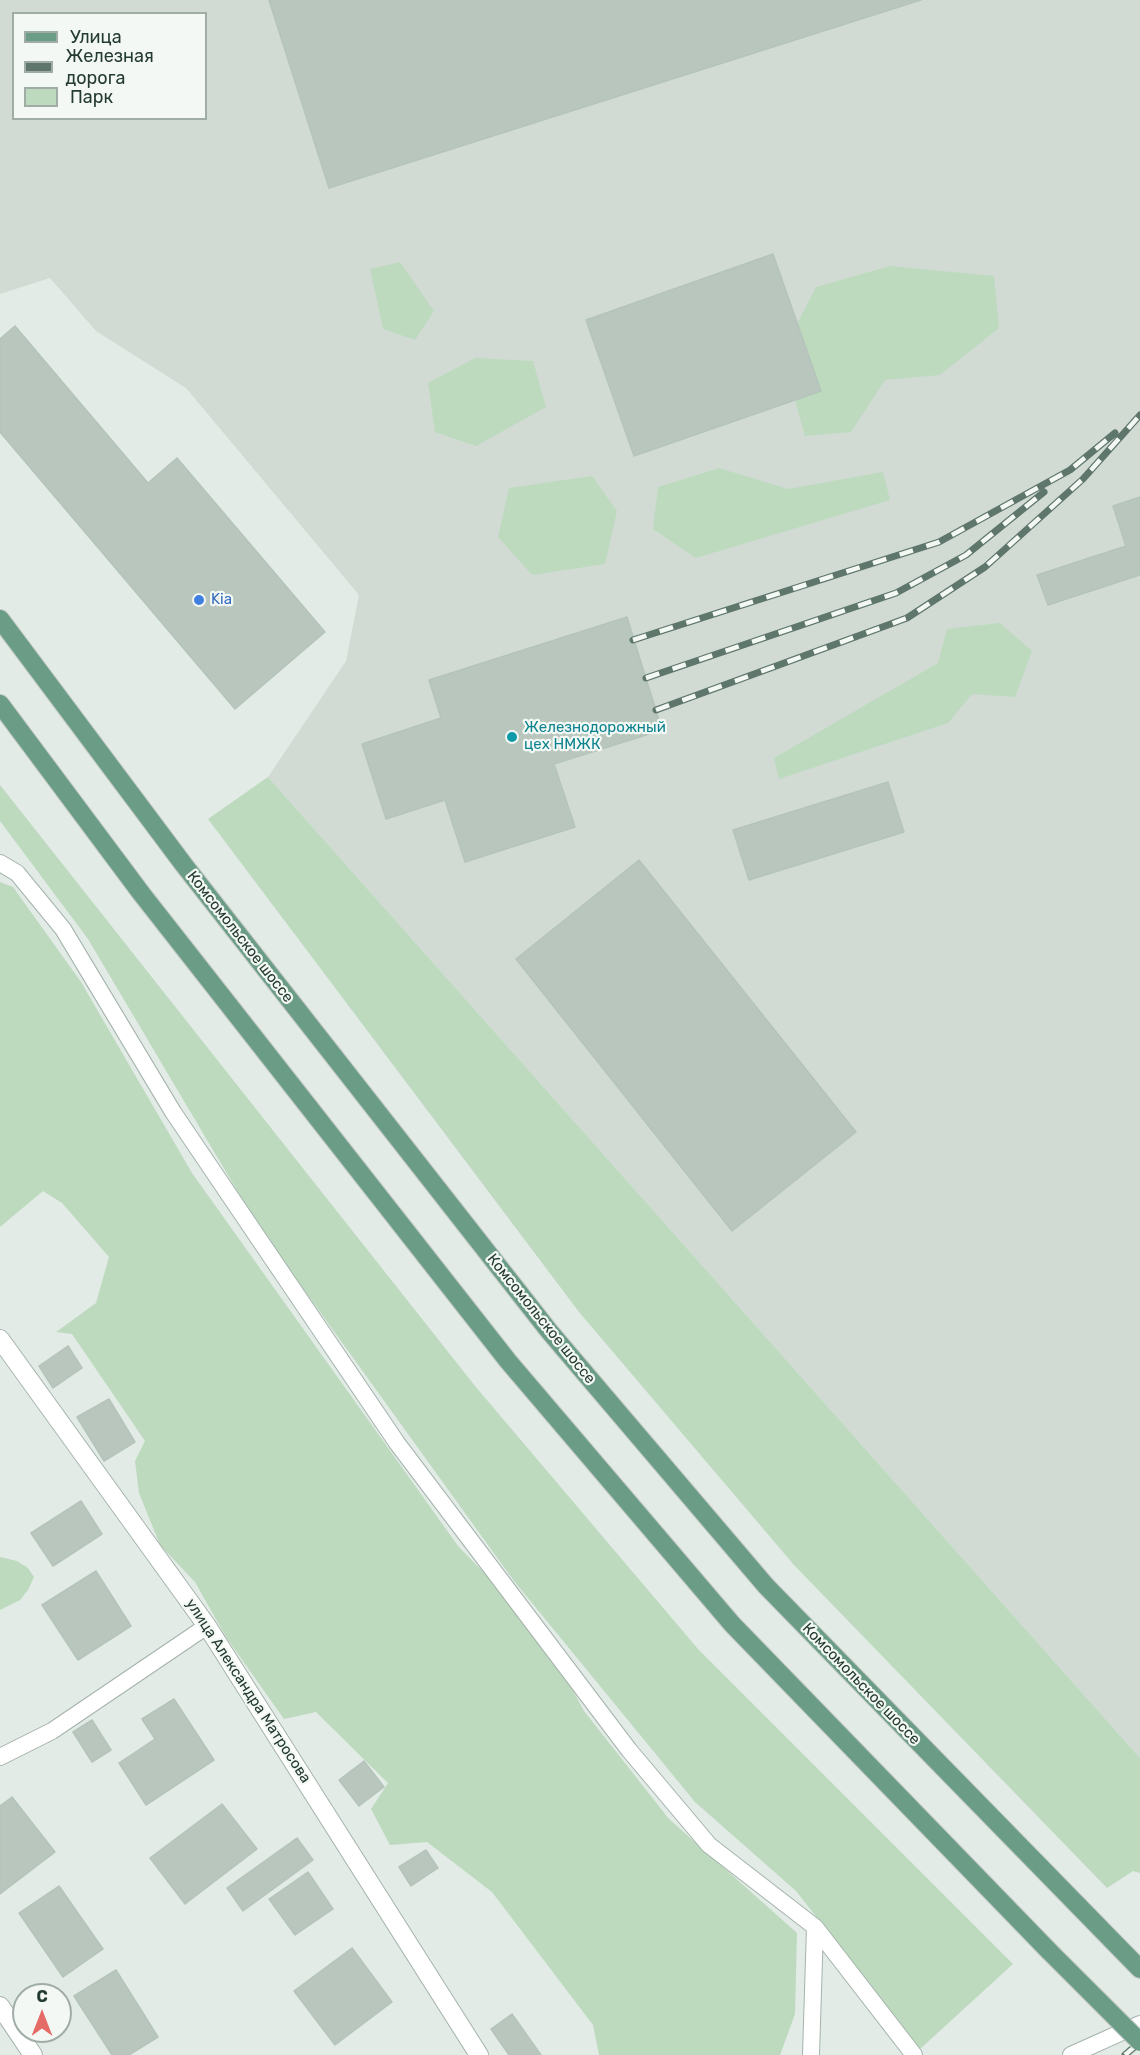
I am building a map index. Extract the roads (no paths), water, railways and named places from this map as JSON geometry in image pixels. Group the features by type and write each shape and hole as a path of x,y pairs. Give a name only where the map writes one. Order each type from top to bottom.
{"main road":[{"name":"Комсомольское шоссе","path":"0,619 184,865 549,1332 766,1586 1140,1969"},
{"path":"0,704 141,892 516,1370 732,1624 1140,2042"}],"street":[{"name":"улица Александра Матросова","path":"0,1339 207,1626 479,2055"},
{"path":"0,2006 33,2055"}],"lane":[{"path":"0,863 17,873 63,929 173,1112 398,1443 629,1750 709,1845 815,1928 914,2055"},
{"path":"0,1757 52,1731 207,1626"},
{"path":"811,2055 815,1928"},
{"path":"1071,2055 1140,2024"}],"railway":[{"path":"656,710 907,618 985,567 1083,479 1140,415"},
{"path":"633,640 939,542 1070,470 1115,433"},
{"path":"646,678 896,593 966,555 1044,492"},
{"path":"1125,2055 1140,2042"}],"place":[{"name":"Kia","path":"199,600"},
{"name":"Железнодорожный цех НМЖК","path":"512,737"}]}
